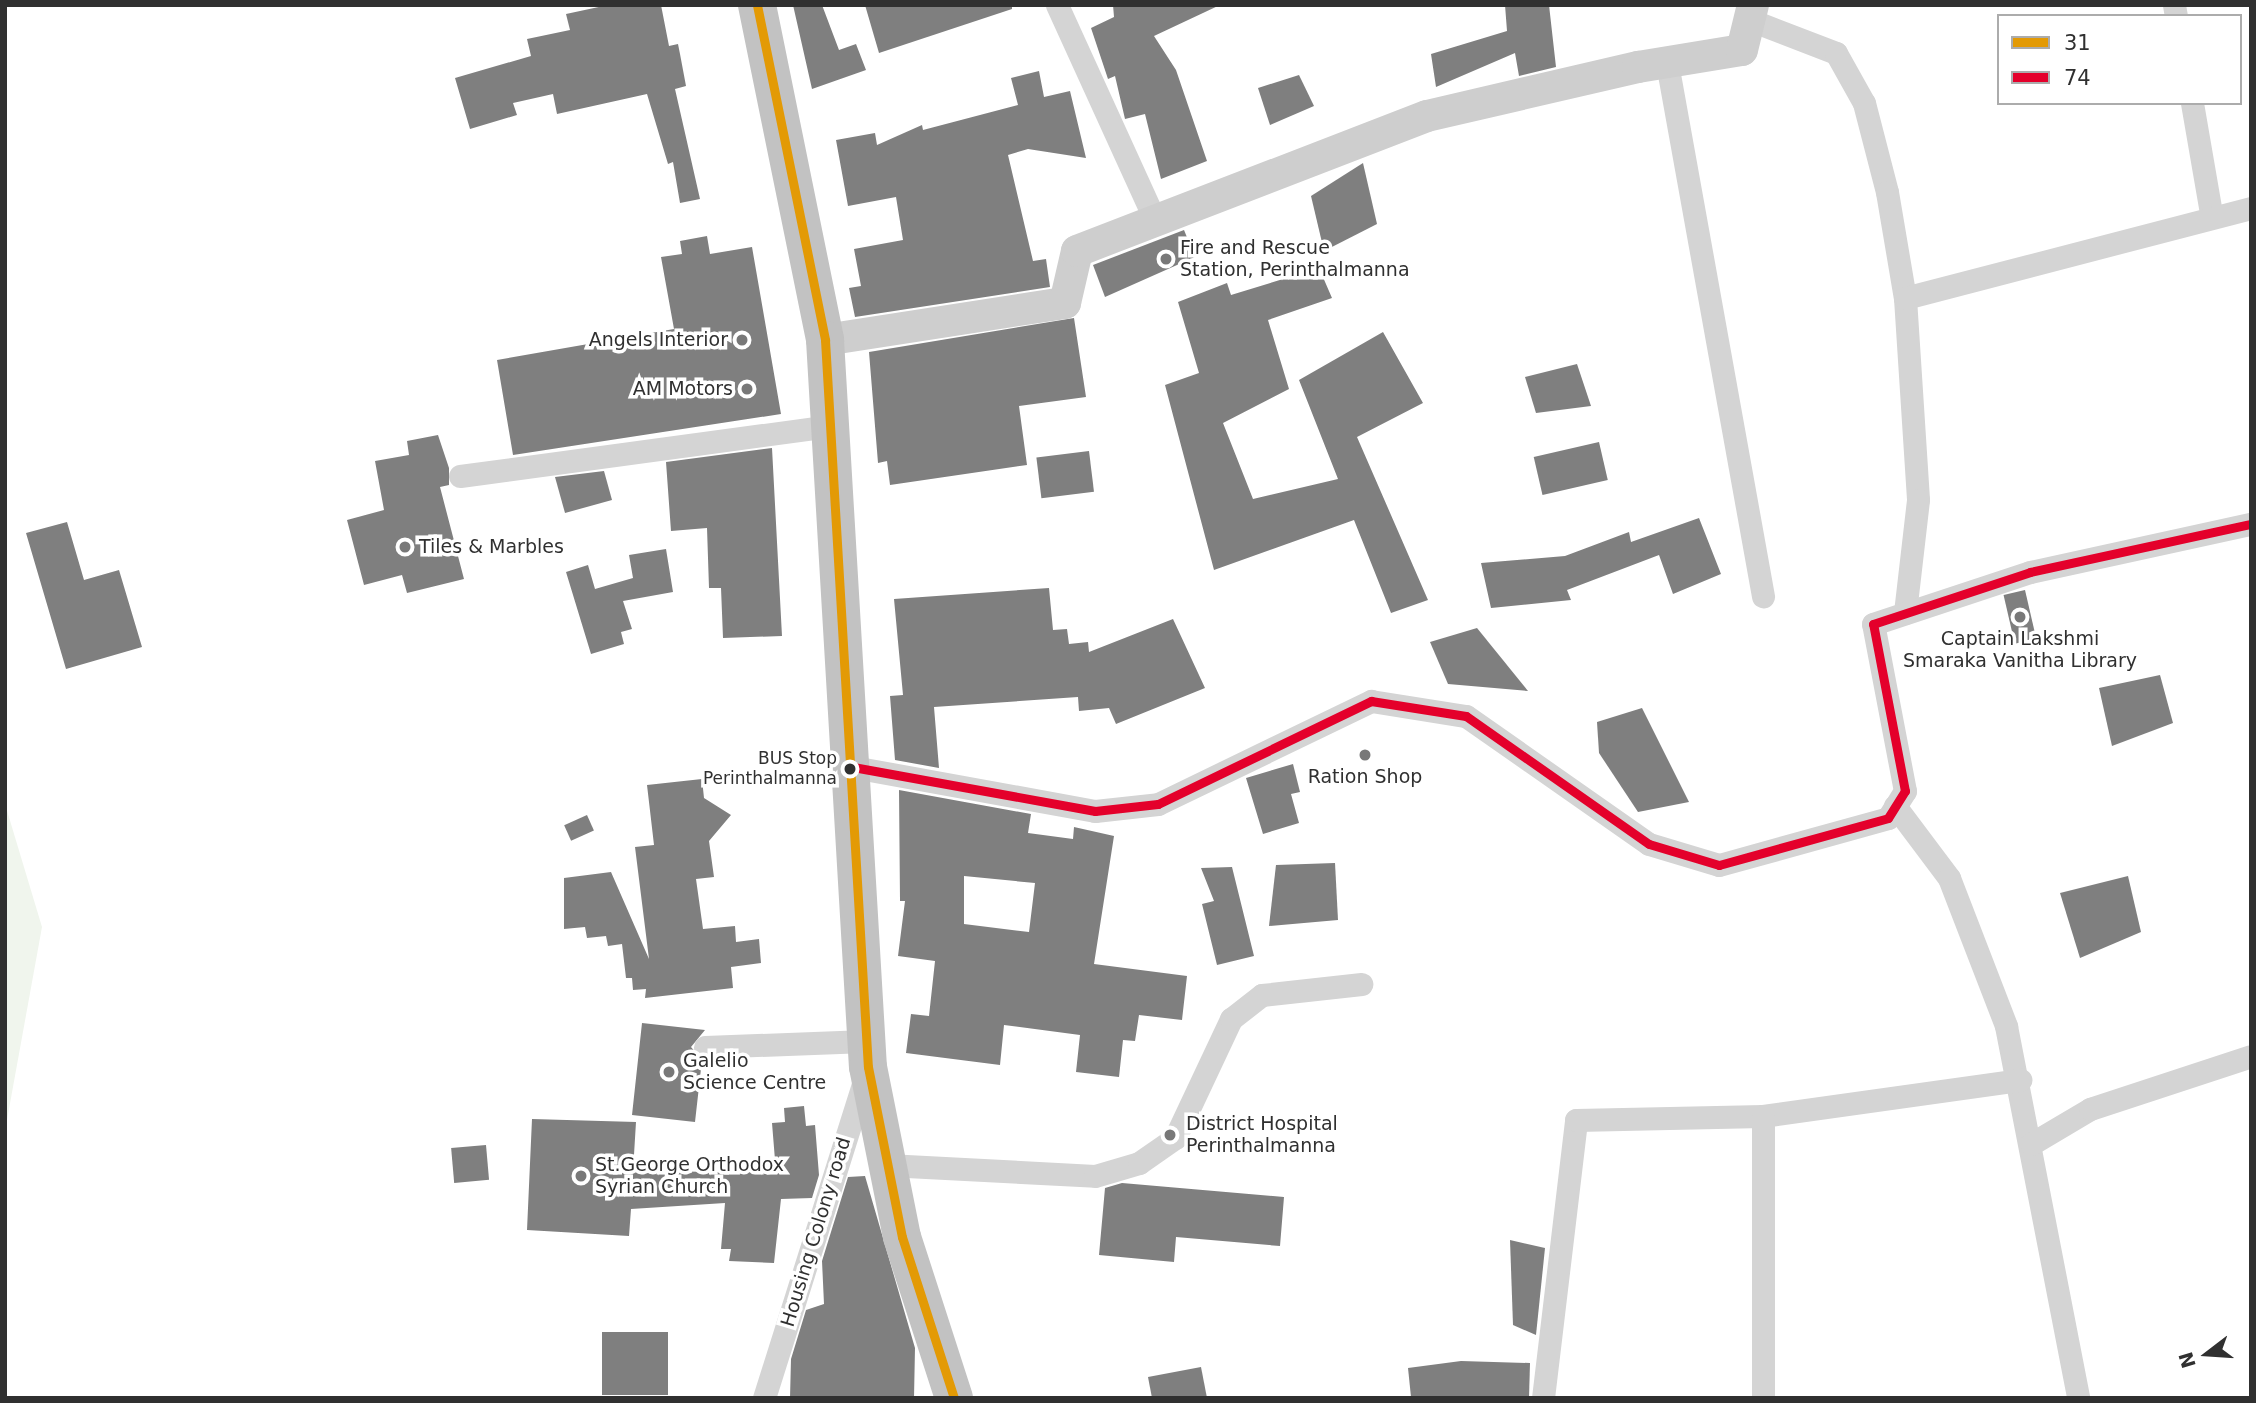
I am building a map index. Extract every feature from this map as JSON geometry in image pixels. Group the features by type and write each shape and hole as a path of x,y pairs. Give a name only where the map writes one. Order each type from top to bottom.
{"highway":[{"path":"757,5 825,340 853,767 867,1054 902,1237 954,1398"}],"street":[{"path":"1057,5 1154,218"},
{"path":"825,340 1065,303 1077,251 1154,218 1427,116 1667,63 1742,50 1753,13 1836,52 1864,103 1905,298 1918,500 1905,613"},
{"path":"1667,63 1762,596"},
{"path":"2192,105 2211,213"},
{"path":"1905,298 2211,213 2251,208"},
{"path":"460,476 831,426"},
{"path":"853,767 1095,811 1158,804 1371,701 1466,716 1649,844 1694,861 1738,861 1888,818 1905,791 1874,624 2030,572 2251,524"},
{"path":"1895,806 1949,878 2021,1080 2078,1398"},
{"path":"887,1165 1095,1176 1139,1163 1175,1138 1231,1019 1262,995 1362,984"},
{"path":"705,1047 867,1054"},
{"name":"Housing Colony road","path":"764,1398 867,1054"},
{"path":"2031,1144 2090,1110 2251,1056"},
{"path":"1542,1398 1576,1120 1763,1116 2021,1080"},
{"path":"1763,1116 1763,1398"}],"shaded area":[{"path":"5,804 42,927 5,1131"}],"building":[{"path":"608,5 661,5 669,46 678,44 686,86 675,89 700,199 680,203 673,162 668,164 647,94 557,114 553,94 513,103 517,115 470,129 455,78 531,56 527,39 570,30 566,14"},
{"path":"793,5 822,5 839,50 856,44 866,70 812,89"},
{"path":"865,5 1012,5 1012,9 879,53"},
{"path":"1113,5 1220,5 1154,36 1176,70 1207,161 1161,179 1145,114 1125,119 1115,76 1108,79 1091,28 1114,17"},
{"path":"1505,5 1549,5 1556,67 1519,76 1515,53 1436,87 1431,54 1507,31"},
{"path":"1039,71 1044,97 1070,91 1086,158 1028,149 1008,155 1033,261 1046,259 1050,287 855,317 849,288 861,286 854,249 903,240 896,197 848,206 836,140 875,133 877,145 922,125 923,130 1018,105 1011,78"},
{"path":"1299,75 1314,106 1270,125 1258,88"},
{"path":"1363,163 1377,224 1324,251 1311,196"},
{"name":"Fire and Rescue Station, Perinthalmanna","path":"1184,230 1195,257 1105,297 1093,265"},
{"path":"707,236 710,254 752,247 781,414 513,455 497,360 674,329 661,257 682,254 680,241"},
{"path":"1319,268 1332,298 1268,320 1289,389 1223,423 1253,499 1338,479 1299,380 1383,332 1423,403 1357,437 1428,600 1391,613 1354,520 1214,570 1165,385 1199,373 1178,302 1227,283 1231,295"},
{"path":"1074,318 1086,397 1019,406 1027,465 890,485 887,461 878,463 869,352"},
{"path":"1577,364 1591,406 1536,413 1525,377"},
{"name":"Tiles & Marbles","path":"438,435 449,468 449,485 440,487 464,579 407,593 402,575 364,585 347,520 384,510 375,461 409,455 407,441"},
{"path":"1599,442 1608,480 1542,495 1534,457"},
{"path":"772,448 782,636 723,638 721,588 709,588 707,528 671,531 666,462"},
{"path":"1089,451 1094,492 1041,498 1036,457"},
{"path":"604,471 612,500 565,513 555,477"},
{"path":"1699,518 1721,574 1673,594 1659,555 1567,590 1571,600 1491,608 1481,563 1565,556 1629,532 1631,542"},
{"path":"67,522 84,580 119,570 142,647 66,669 26,533"},
{"path":"666,549 673,592 623,601 632,629 621,632 624,644 591,654 566,572 588,565 595,589 633,578 629,555"},
{"path":"1049,588 1053,630 1067,629 1069,644 1088,642 1089,652 1173,619 1205,688 1116,724 1109,708 1079,711 1078,697 934,707 939,768 895,760 890,696 903,695 894,599"},
{"name":"Captain Lakshmi Smaraka Vanitha Library","path":"2025,590 2036,639 2015,644 2004,595"},
{"path":"1477,628 1528,691 1448,684 1430,642"},
{"path":"2160,675 2173,723 2112,746 2099,688"},
{"path":"1642,708 1689,802 1638,812 1599,753 1597,722"},
{"path":"1293,764 1300,792 1291,794 1299,823 1263,834 1246,778"},
{"path":"702,779 704,798 731,815 709,841 714,877 696,879 703,929 735,926 736,942 759,939 761,963 731,967 733,988 645,998 646,989 633,990 632,978 626,978 622,944 608,946 606,936 587,938 585,927 564,929 564,878 611,872 649,959 635,847 654,845 647,785"},
{"path":"899,790 1031,814 1028,833 1073,839 1074,827 1114,836 1094,964 1187,976 1182,1020 1139,1015 1135,1041 1123,1040 1119,1077 1076,1072 1080,1035 1004,1025 1000,1065 906,1053 911,1014 929,1016 935,961 898,956 905,901 900,901","holes":["964,876 1035,883 1029,932 964,924"]},
{"path":"587,815 594,831 571,841 564,825"},
{"path":"1335,863 1338,920 1269,926 1276,865"},
{"path":"1232,867 1254,956 1217,965 1202,904 1214,901 1201,868"},
{"path":"2128,876 2141,932 2080,958 2060,893"},
{"name":"Galelio Science Centre","path":"642,1023 705,1030 691,1047 702,1060 695,1122 632,1115"},
{"path":"804,1106 806,1126 815,1125 819,1175 812,1198 781,1199 774,1263 729,1261 731,1249 721,1249 725,1203 631,1209 629,1236 527,1230 532,1119 636,1122 633,1171 724,1172 724,1161 775,1160 772,1123 785,1122 784,1108"},
{"path":"486,1145 489,1180 454,1183 451,1148"},
{"path":"865,1176 915,1348 914,1398 790,1398 791,1359 806,1310 824,1304 822,1261 848,1177"},
{"path":"1122,1183 1284,1197 1280,1246 1176,1237 1174,1262 1099,1255 1105,1188"},
{"path":"1510,1240 1545,1248 1536,1335 1513,1325"},
{"path":"602,1332 668,1332 668,1395 602,1395"},
{"path":"1461,1361 1530,1363 1529,1398 1411,1397 1408,1368"},
{"path":"1201,1367 1207,1398 1152,1398 1148,1377"}],"transit line":[{"name":"31","path":"757,5 825,340 868,1067 902,1237 954,1398"},
{"name":"74","path":"853,767 1095,811 1158,804 1371,701 1466,716 1649,844 1719,865 1888,818 1905,791 1873,624 2030,572 2251,524"}],"place":[{"name":"Fire and Rescue Station, Perinthalmanna","path":"1166,259"},
{"name":"Angels Interior","path":"742,340"},
{"name":"AM Motors","path":"747,389"},
{"name":"Tiles & Marbles","path":"405,547"},
{"name":"Captain Lakshmi Smaraka Vanitha Library","path":"2020,617"},
{"name":"Ration Shop","path":"1365,755"},
{"name":"BUS Stop Perinthalmanna","path":"850,769"},
{"name":"Galelio Science Centre","path":"669,1072"},
{"name":"District Hospital Perinthalmanna","path":"1170,1135"},
{"name":"St.George Orthodox Syrian Church","path":"581,1176"}]}
